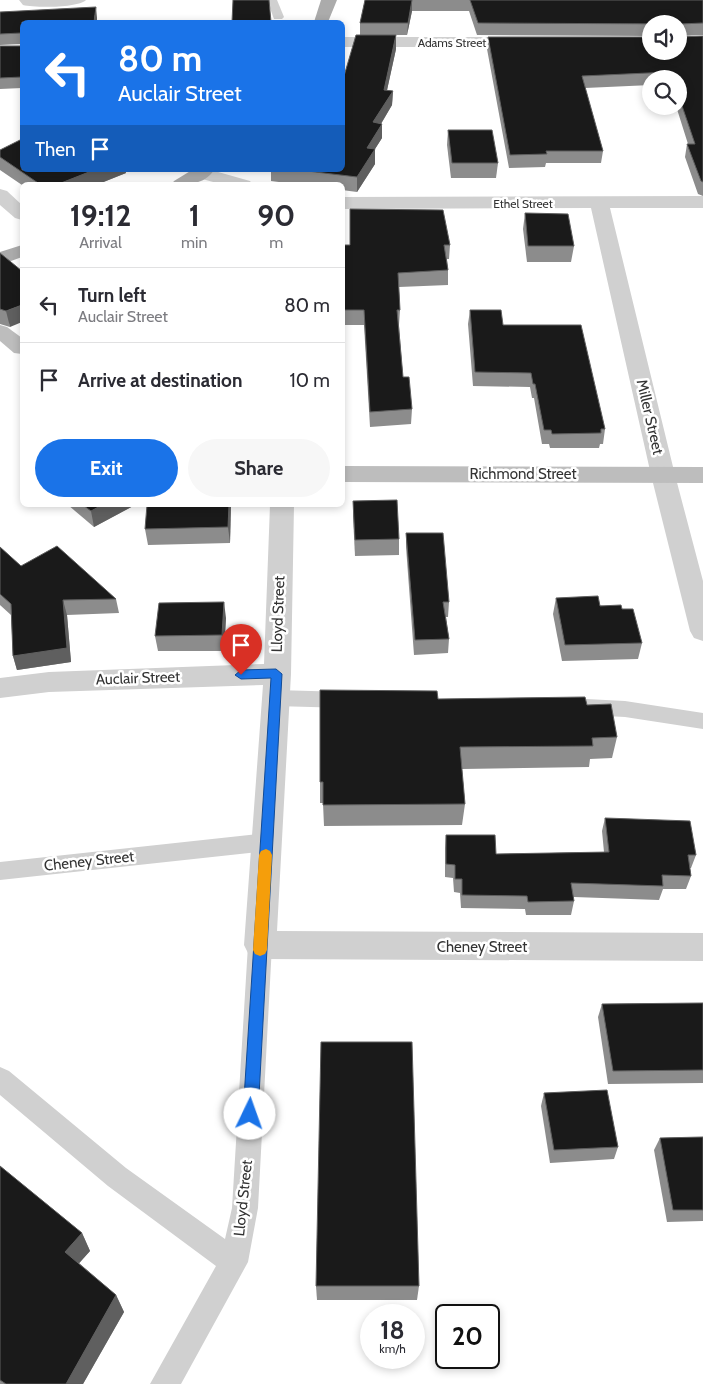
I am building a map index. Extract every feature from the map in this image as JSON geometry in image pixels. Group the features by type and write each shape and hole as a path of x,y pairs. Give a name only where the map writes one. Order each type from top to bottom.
{"main road":[{"path":"322,20 329,0"},
{"path":"185,182 203,172"},
{"path":"0,259 20,252"}],"street":[{"name":"Adams Street","path":"345,42 543,42"},
{"path":"203,172 235,182"},
{"path":"0,195 20,212"},
{"name":"Ethel Street","path":"345,203 703,202"},
{"name":"Miller Street","path":"599,203 663,475 703,631"},
{"path":"0,331 20,346"},
{"name":"Richmond Street","path":"345,474 703,475"},
{"name":"Lloyd Street","path":"260,945 276,686 282,507"},
{"name":"Auclair Street","path":"0,688 58,681 276,686"},
{"name":"Cheney Street","path":"260,945 703,947"}],"lane":[{"path":"24,0 26,3 47,4 80,0"},
{"path":"272,0 278,17"},
{"path":"276,686 363,700"},
{"path":"567,706 625,709 703,721"},
{"name":"Cheney Street","path":"0,871 266,842"},
{"name":"Lloyd Street","path":"165,1384 234,1262 245,1208 260,945"},
{"path":"0,1079 118,1177 234,1262"}],"building":[{"path":"233,0 269,0 271,20 232,20"},
{"path":"365,0 412,0 408,23 360,23"},
{"path":"470,0 703,0 703,23 687,24 687,15 642,15 642,24 478,23"},
{"path":"96,7 94,20 20,20 20,33 0,34 0,12"},
{"path":"356,35 396,35 384,90 393,91 373,122 382,124 367,148 375,149 357,177 316,172 345,172 345,73"},
{"path":"703,36 703,182 687,144 695,144 685,115 687,115 687,70 642,70 642,73 582,76 603,151 546,151 547,154 510,155 488,37 642,37 642,60 687,60 687,37"},
{"path":"0,46 20,46 20,77 0,78"},
{"path":"448,130 492,130 498,163 452,163"},
{"path":"20,140 20,171 0,157 0,150"},
{"path":"22,172 89,172 64,182 37,182"},
{"path":"350,209 443,210 450,245 444,245 448,270 398,273 400,310 397,310 403,377 409,377 412,409 370,412 364,310 345,310 345,245 350,245"},
{"path":"525,213 568,214 574,246 528,246"},
{"path":"0,253 20,269 20,306 6,311 0,309"},
{"path":"470,310 501,310 503,325 581,325 605,429 601,429 601,433 552,434 551,430 544,430 531,373 475,372"},
{"path":"397,500 399,539 355,540 353,501"},
{"path":"86,507 98,507 91,511"},
{"path":"147,507 229,507 228,527 145,529"},
{"path":"406,533 443,533 449,602 443,602 449,639 415,640"},
{"path":"57,546 116,599 63,600 67,648 13,656 11,604 0,594 0,547 21,566"},
{"path":"598,596 600,606 621,605 622,609 633,609 642,643 565,645 556,598"},
{"path":"224,602 222,635 155,636 159,603"},
{"path":"320,690 437,691 438,699 585,697 587,705 611,704 617,737 592,738 593,746 460,747 465,804 323,805 323,782 320,782"},
{"path":"605,818 690,821 696,855 688,855 691,876 662,875 663,886 571,883 574,901 528,902 527,896 462,895 462,879 455,879 455,865 446,864 446,835 495,835 496,854 609,852"},
{"path":"703,1003 703,1070 613,1071 602,1004"},
{"path":"321,1042 412,1042 419,1286 316,1286"},
{"path":"607,1090 618,1147 554,1150 544,1093"},
{"path":"703,1137 703,1210 673,1210 660,1138"},
{"path":"0,1166 82,1233 65,1252 116,1295 66,1384 6,1384 0,1380"}],"slow traffic":[{"path":"260,950 266,855"}],"route":[{"path":"241,675 276,674 250,1114"}]}
